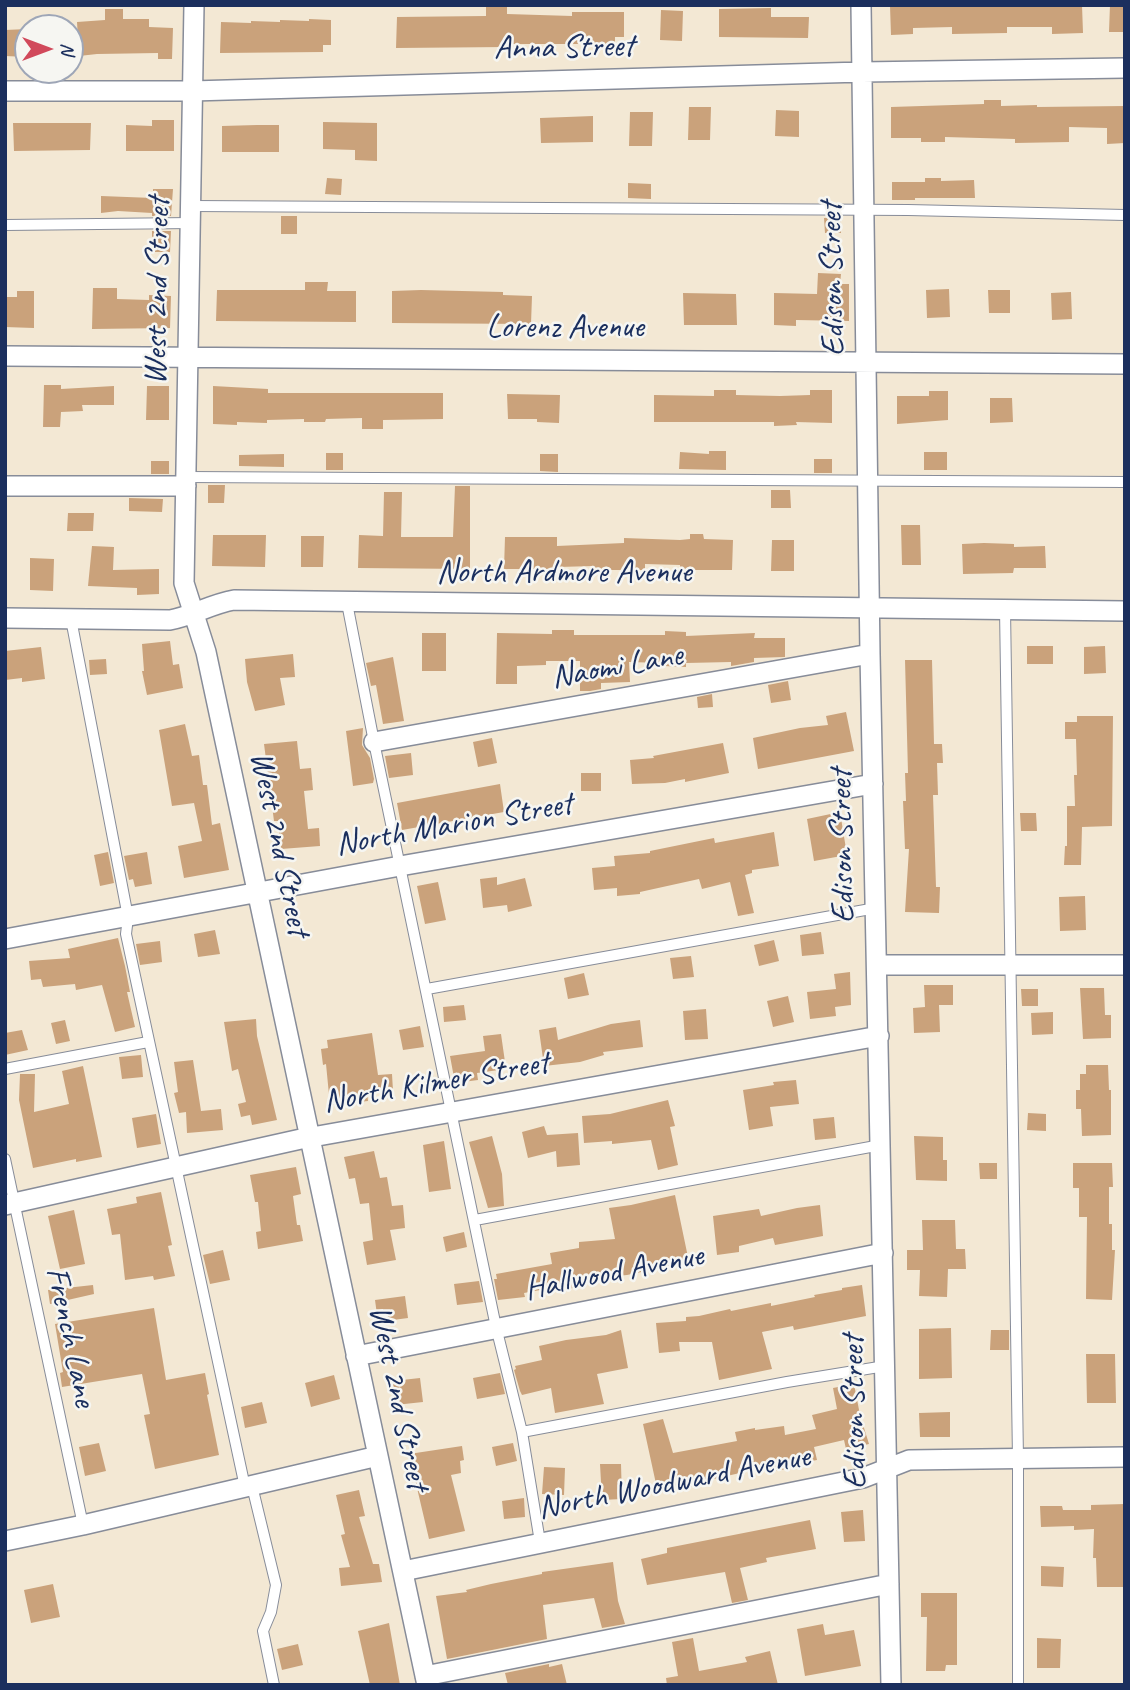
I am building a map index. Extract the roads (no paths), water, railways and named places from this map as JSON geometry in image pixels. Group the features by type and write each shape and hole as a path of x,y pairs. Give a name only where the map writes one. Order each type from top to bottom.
{"street":[{"name":"West 2nd Street","path":"194,5 184,583 206,652 426,1680"},
{"name":"Edison Street","path":"861,5 870,654 880,1036 891,1685"},
{"name":"Anna Street","path":"5,91 192,91 862,72 1125,68"},
{"name":"Lorenz Avenue","path":"5,356 1125,364"},
{"path":"5,486 186,482"},
{"name":"North Ardmore Avenue","path":"5,618 170,620 234,600 1125,611"},
{"name":"Naomi Lane","path":"374,742 870,654"},
{"name":"North Marion Street","path":"5,939 400,866 873,784"},
{"path":"878,965 1125,965"},
{"name":"North Kilmer Street","path":"10,1204 310,1138 880,1036"},
{"name":"Hallwood Avenue","path":"356,1356 883,1253"},
{"path":"5,1541 378,1456"},
{"name":"North Woodward Avenue","path":"403,1571 863,1478 909,1460 1125,1457"},
{"path":"426,1680 889,1584"}],"lane":[{"path":"5,225 192,215 864,212 1125,215"},
{"path":"186,482 1125,481"},
{"path":"347,603 496,1328 522,1432 540,1542"},
{"path":"1005,609 1018,1459 1018,1685"},
{"path":"71,618 128,916 126,934 148,1042 249,1486 276,1585 263,1631 274,1685"},
{"path":"427,989 877,908"},
{"path":"5,1069 148,1042"},
{"path":"475,1220 881,1145"},
{"name":"French Lane","path":"5,1159 10,1204 83,1525"},
{"path":"522,1432 885,1366"}]}
